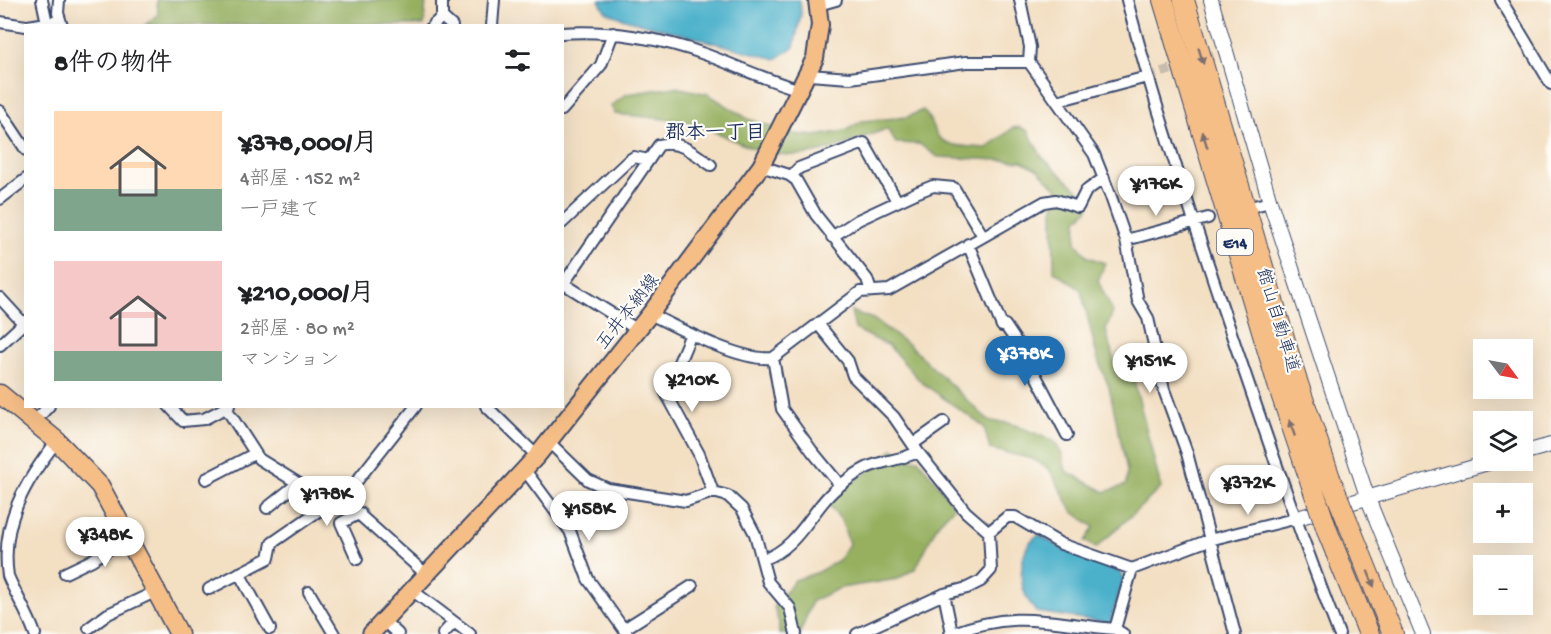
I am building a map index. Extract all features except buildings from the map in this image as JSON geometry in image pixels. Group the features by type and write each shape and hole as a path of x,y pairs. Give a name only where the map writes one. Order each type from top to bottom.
{"highway":[{"name":"館山自動車道","path":"1163,0 1274,374 1328,533 1369,634"},
{"name":"館山自動車道","path":"1184,0 1296,378 1330,478 1393,634"},
{"path":"0,394 57,441 100,486 129,536 179,634"}],"main road":[{"name":"五井本納線","path":"371,634 428,576 549,442 638,330 761,166 805,82 818,42 818,2"}],"street":[{"path":"42,0 47,23"},
{"path":"40,24 60,23 59,0"},
{"path":"442,0 442,17 450,24"},
{"path":"492,24 494,0"},
{"path":"818,2 836,0"},
{"path":"1020,0 1030,47 1029,62 1094,154 1126,240 1138,301 1148,318 1164,390 1187,453 1235,634"},
{"path":"1127,0 1147,76 1194,221 1294,519 1339,634"},
{"path":"1211,0 1270,202 1368,498 1423,634"},
{"path":"1501,0 1551,84"},
{"path":"434,24 442,17"},
{"path":"0,22 24,26"},
{"path":"564,33 613,33 705,54 765,80 805,82 966,62 1029,62"},
{"path":"564,108 601,65 613,33"},
{"path":"1057,100 1147,76"},
{"path":"0,111 24,147"},
{"path":"638,330 564,282 659,146 669,142 681,146 711,165"},
{"path":"791,177 799,168 864,143 897,201"},
{"path":"564,221 628,161 634,157 649,160"},
{"path":"761,166 791,177 803,188 816,215 867,279 871,291"},
{"path":"650,314 691,334 760,360 773,358 860,292 890,290 929,270 968,244 1044,202 1056,200 1078,207 1086,191 1104,178"},
{"path":"0,199 24,181"},
{"path":"832,237 858,220 933,186 954,188 982,236"},
{"path":"1250,207 1270,202"},
{"path":"1126,240 1208,218"},
{"path":"968,244 1003,326 1025,356 1066,435"},
{"path":"0,298 24,322 0,345"},
{"path":"818,324 848,361 853,376 894,417 915,448 966,512 989,532 991,570 987,575 967,588 944,594 857,634"},
{"path":"691,334 666,393 669,403 699,454 713,492"},
{"path":"773,358 782,409 840,485"},
{"path":"34,422 47,408"},
{"path":"171,408 183,421 204,419 225,408"},
{"path":"228,408 254,454 297,484 330,502"},
{"path":"344,501 349,491 414,408"},
{"path":"488,408 537,456"},
{"path":"764,559 772,556 797,535 812,520 823,501 840,485 872,465 903,459 944,422"},
{"path":"35,634 7,575 0,546 10,504 57,441"},
{"path":"549,442 588,480 608,489 686,501 713,492 722,492 742,509 755,534 764,559 768,582 790,608 796,634"},
{"path":"1533,450 1551,445"},
{"path":"206,479 254,454"},
{"path":"989,532 1007,517 1015,517 1061,544 1132,569 1209,540 1294,519 1473,467"},
{"path":"524,469 570,531 588,579 625,632 692,586"},
{"path":"267,508 297,484"},
{"path":"209,589 269,558 272,543 330,502 344,501 428,576"},
{"path":"357,559 341,523 360,513"},
{"path":"65,573 92,560 129,536"},
{"path":"944,594 951,634 1000,620 1029,618 1119,632 1132,569"},
{"path":"239,573 270,629"},
{"path":"89,628 108,614 157,591"},
{"path":"413,591 470,634"},
{"path":"309,592 334,634"},
{"path":"384,621 398,634"},
{"path":"443,634 454,622"}],"green space":[{"path":"157,0 426,0 424,24 146,24 158,15"},
{"path":"675,87 708,94 748,119 794,134 815,136 845,131 862,121 907,117 923,110 937,135 953,145 987,148 1013,128 1020,127 1028,131 1042,157 1088,199 1088,209 1077,220 1076,243 1088,257 1105,263 1098,281 1113,312 1106,330 1117,373 1133,376 1161,488 1096,548 1085,541 1094,527 1073,512 1049,469 1033,459 990,449 984,427 921,382 889,346 855,329 851,311 873,319 909,345 989,421 1010,423 1054,441 1062,454 1066,471 1105,492 1126,485 1127,470 1109,387 1098,360 1081,290 1054,271 1053,210 1059,191 1037,169 1022,161 938,157 919,144 896,143 887,129 814,153 776,154 754,149 692,124 615,114 611,106 627,94"},
{"path":"893,449 910,460 918,459 955,506 938,524 916,568 898,579 840,588 812,601 800,634 779,634 779,623 774,607 795,580 816,573 839,560 849,544 842,521 829,505 831,497 869,471"}],"water":[{"path":"599,0 800,0 801,14 794,47 776,59 621,18 605,11"},
{"path":"1039,535 1064,550 1120,572 1123,580 1110,623 1036,612 1023,589 1022,562 1028,546"}],"tunnel":[{"path":"1147,77 1227,51"}],"district":[{"name":"郡本一丁目","path":"715,131"}]}
